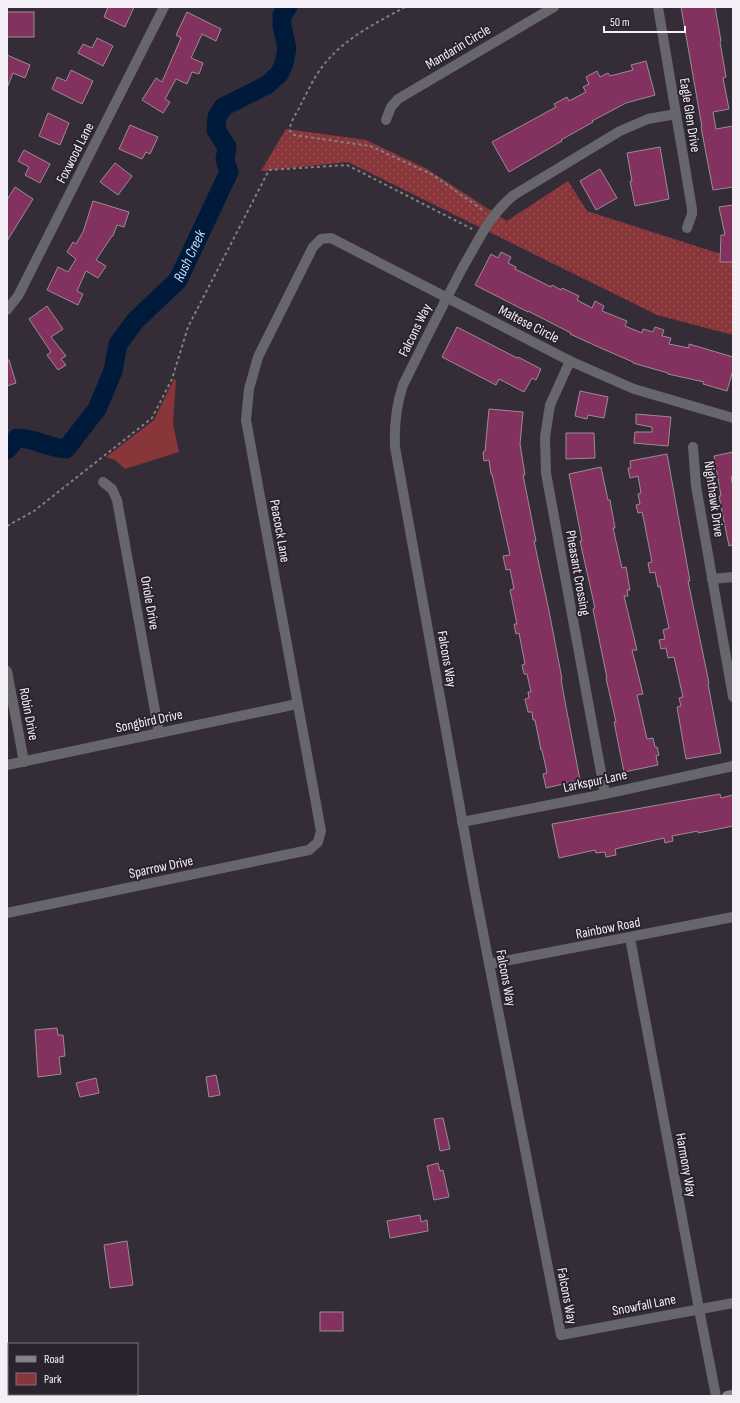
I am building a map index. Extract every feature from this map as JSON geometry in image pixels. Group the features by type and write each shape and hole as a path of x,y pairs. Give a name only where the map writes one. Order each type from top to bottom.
{"street":[{"name":"Foxwood Lane","path":"7,310 18,296 164,7"},
{"name":"Mandarin Circle","path":"386,120 391,107 398,99 554,7"},
{"name":"Eagle Glen Drive","path":"658,7 692,209 688,228"},
{"name":"Falcons Way","path":"561,1335 462,822 394,447 395,415 403,385 446,298 486,226 504,204 514,195 620,131 648,119 676,114"},
{"name":"Maltese Circle","path":"321,239 331,238 570,361 634,389 733,418"},
{"name":"Peacock Lane","path":"318,842 321,830 247,433 246,405 258,357 313,247 321,239"},
{"name":"Pheasant Crossing","path":"570,361 550,405 545,437 546,473 604,794"},
{"name":"Nighthawk Drive","path":"693,447 696,486 733,697"},
{"name":"Oriole Drive","path":"103,482 112,489 116,500 159,733"},
{"path":"712,579 733,577"},
{"name":"Robin Drive","path":"7,671 24,762"},
{"name":"Songbird Drive","path":"7,765 297,704"},
{"name":"Larkspur Lane","path":"462,822 604,794 733,766"},
{"name":"Sparrow Drive","path":"7,913 309,850 318,842"},
{"name":"Rainbow Road","path":"489,964 733,917"},
{"name":"Harmony Way","path":"630,938 716,1396"},
{"name":"Snowfall Lane","path":"561,1335 733,1303"},
{"path":"727,1396 733,1395"}],"path":[{"path":"405,7 371,26 338,48 326,62 304,98 290,126 290,131 294,135 370,146 433,175 485,211 481,217"},
{"path":"7,526 34,511 152,418 172,379 188,327 268,170 347,165 472,229"}],"green space":[{"path":"286,129 366,140 427,169 507,221 568,181 587,211 733,258 733,335 657,315 348,162 261,171"},
{"path":"174,379 176,380 173,424 179,452 125,469 115,460 106,457 154,420"}],"building":[{"path":"108,7 134,7 125,27 104,17"},
{"path":"681,7 715,7 726,77 723,78 729,109 713,112 716,129 733,126 733,187 713,190"},
{"path":"7,12 34,12 34,37 7,37"},
{"path":"187,12 221,29 216,41 202,34 191,58 203,63 199,74 192,72 187,84 176,79 165,99 170,102 163,113 142,100 156,78 162,82 181,38 176,35"},
{"path":"97,38 113,46 103,66 78,53 83,44 92,48"},
{"path":"7,55 30,65 25,78 13,73 7,88"},
{"path":"646,61 655,95 626,103 592,121 593,122 509,172 492,142 556,107 554,104 567,97 569,101 586,92 583,87 589,84 586,77 597,71 600,77 608,73 610,76 633,70 631,65"},
{"path":"71,70 93,81 82,104 52,89 57,77 66,81"},
{"path":"48,113 69,123 60,145 39,136"},
{"path":"130,125 158,137 150,154 146,152 142,159 119,149"},
{"path":"660,147 669,199 635,206 630,181 632,181 627,153"},
{"path":"24,150 50,164 40,183 25,175 29,167 18,161"},
{"path":"115,163 132,176 118,195 100,182"},
{"path":"600,169 617,198 596,210 580,181"},
{"path":"15,187 33,199 7,241 7,200"},
{"path":"93,201 129,212 124,227 117,225 113,236 96,260 106,266 98,278 86,271 77,291 83,294 78,305 47,290 58,267 68,272 76,259 67,252 73,242 76,244 83,232"},
{"path":"733,205 733,262 720,262 721,235 725,235 719,207"},
{"path":"501,252 511,257 508,263 516,267 515,269 551,287 552,285 561,290 562,288 579,296 577,300 592,308 595,301 604,306 602,311 627,321 625,326 642,333 643,329 653,332 655,327 664,330 662,336 671,338 669,344 689,348 689,344 733,357 733,370 727,391 703,384 704,382 668,374 633,363 570,334 571,333 475,285 491,254 498,258"},
{"path":"47,306 63,329 51,337 66,356 61,359 66,365 58,370 47,355 51,352 29,319"},
{"path":"457,327 541,369 536,380 532,378 524,392 499,379 496,385 442,357"},
{"path":"7,360 9,360 16,383 7,386"},
{"path":"580,391 608,397 604,418 588,415 587,419 575,416"},
{"path":"489,409 523,412 520,444 525,475 523,475 536,541 534,541 549,611 580,780 546,788 543,774 547,773 535,720 533,720 532,712 528,712 525,699 529,698 528,692 531,692 527,674 524,674 522,665 525,664 519,633 516,634 514,624 517,624 510,590 514,589 510,569 506,570 503,556 510,555 489,460 484,461 483,452 485,451"},
{"path":"636,414 671,417 668,446 634,443 635,432 652,432 652,427 636,424"},
{"path":"566,433 594,433 595,458 566,459"},
{"path":"733,452 733,477 731,477 733,487 733,545 729,546 719,496 721,496 714,456"},
{"path":"667,454 690,581 688,581 709,683 721,753 686,759 677,707 681,706 679,698 683,697 674,657 668,658 666,648 661,649 659,640 665,639 663,630 669,628 660,586 658,587 655,572 650,573 648,563 652,562 644,521 642,512 638,513 636,505 640,504 638,494 641,493 638,476 630,478 628,468 631,468 630,461"},
{"path":"601,467 608,500 610,500 615,528 613,528 622,568 626,567 630,590 627,590 628,596 624,596 637,650 632,650 643,694 637,695 647,739 653,738 659,755 656,756 658,765 624,772 614,722 616,722 593,609 595,608 580,541 582,541 569,474"},
{"path":"720,794 721,798 733,795 733,826 698,833 698,831 672,836 673,841 665,843 664,838 615,849 616,855 606,857 605,852 596,853 595,850 559,858 552,824"},
{"path":"57,1028 58,1035 63,1035 65,1056 59,1057 61,1074 38,1077 35,1030"},
{"path":"216,1075 220,1095 209,1097 206,1077"},
{"path":"96,1078 99,1093 80,1097 76,1083"},
{"path":"443,1118 450,1149 440,1151 434,1119"},
{"path":"438,1163 440,1171 443,1170 449,1197 434,1200 427,1166"},
{"path":"420,1215 421,1222 427,1220 428,1231 390,1238 387,1221"},
{"path":"127,1241 133,1285 110,1288 104,1245"},
{"path":"320,1312 343,1312 343,1331 320,1331"}],"waterway":[{"name":"Rush Creek","path":"7,450 17,438 24,438 66,449 97,409 113,371 118,344 135,321 178,280 229,172 225,160 227,147 216,130 217,117 223,107 267,85 279,74 284,64 287,48 282,26 282,15 288,7"}]}
